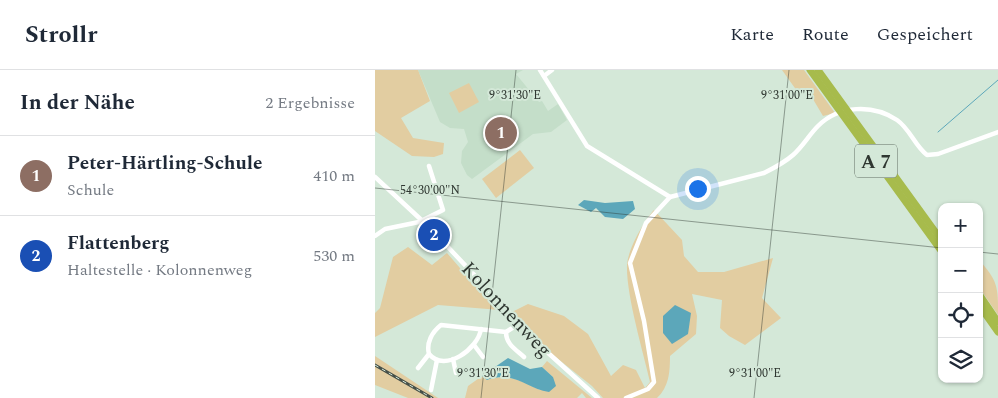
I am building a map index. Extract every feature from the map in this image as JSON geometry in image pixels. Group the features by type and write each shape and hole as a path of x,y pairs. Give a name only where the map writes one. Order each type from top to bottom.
{"highway":[{"name":"A 7","path":"810,70 939,248"},
{"name":"A 7","path":"818,70 938,235"},
{"path":"983,300 998,322"},
{"path":"983,311 998,332"}],"street":[{"path":"540,70 587,146 670,197"},
{"path":"544,76 552,70"},
{"path":"626,398 648,389 654,382 644,321 630,264 646,223 670,197 763,173 782,163 803,145 820,124 835,114 858,109 870,110 903,124 927,155 938,154 998,132"},
{"path":"375,236 385,230 423,220 443,210 429,166"},
{"name":"Kolonnenweg","path":"375,177 423,220 557,361 598,398"},
{"path":"418,368 429,354 429,341 434,331 441,325 506,332 520,323"},
{"path":"429,354 437,360 453,359 474,345 481,329"},
{"path":"506,332 511,346 524,357"},
{"path":"474,345 483,357"},
{"path":"453,359 456,373"},
{"path":"431,390 437,360"}],"shaded area":[{"path":"375,70 418,70 430,101 401,118 413,138 444,143 443,154 434,157 412,156 375,131"},
{"path":"418,70 523,70 516,74 539,102 542,101 548,111 558,104 567,120 551,132 533,134 472,179 467,175 461,163 462,151 468,142 464,129 450,128 440,122"},
{"path":"782,70 804,70 835,113 823,116 807,89 797,91"},
{"path":"469,83 479,102 459,113 449,93"},
{"path":"520,150 534,168 496,198 482,179"},
{"path":"654,210 682,240 684,256 698,272 724,272 773,258 762,298 781,318 745,345 729,336 720,328 722,300 692,294 697,316 696,334 670,356 668,379 661,394 657,398 603,398 592,386 553,355 512,312 528,304 564,316 588,334 611,376 623,365 636,370 645,388 650,382 629,292 627,265 630,251 637,236"},
{"path":"408,247 432,265 447,253 500,310 438,305 375,337 375,313 380,308 393,257"},
{"path":"983,265 996,285 998,315 983,293"},
{"path":"375,356 438,398 408,398 375,385"},
{"path":"547,361 592,398 586,398 582,393 577,398 465,398 468,386 482,376 487,380 501,377 514,379 540,390 553,377 542,367"}],"water":[{"path":"584,200 605,203 633,201 635,209 623,219 605,217 596,208 591,212 578,205"},
{"path":"675,305 691,313 688,334 672,344 663,333 663,316"},
{"path":"508,358 530,369 542,367 553,377 556,386 549,392 512,378 496,377 487,380 482,376"}],"waterway":[{"path":"938,132 998,80"}],"railway":[{"path":"375,365 432,398"}],"place":[{"name":"Peter-Härtling-Schule","path":"501,133"},
{"name":"Flattenberg","path":"434,235"}]}
